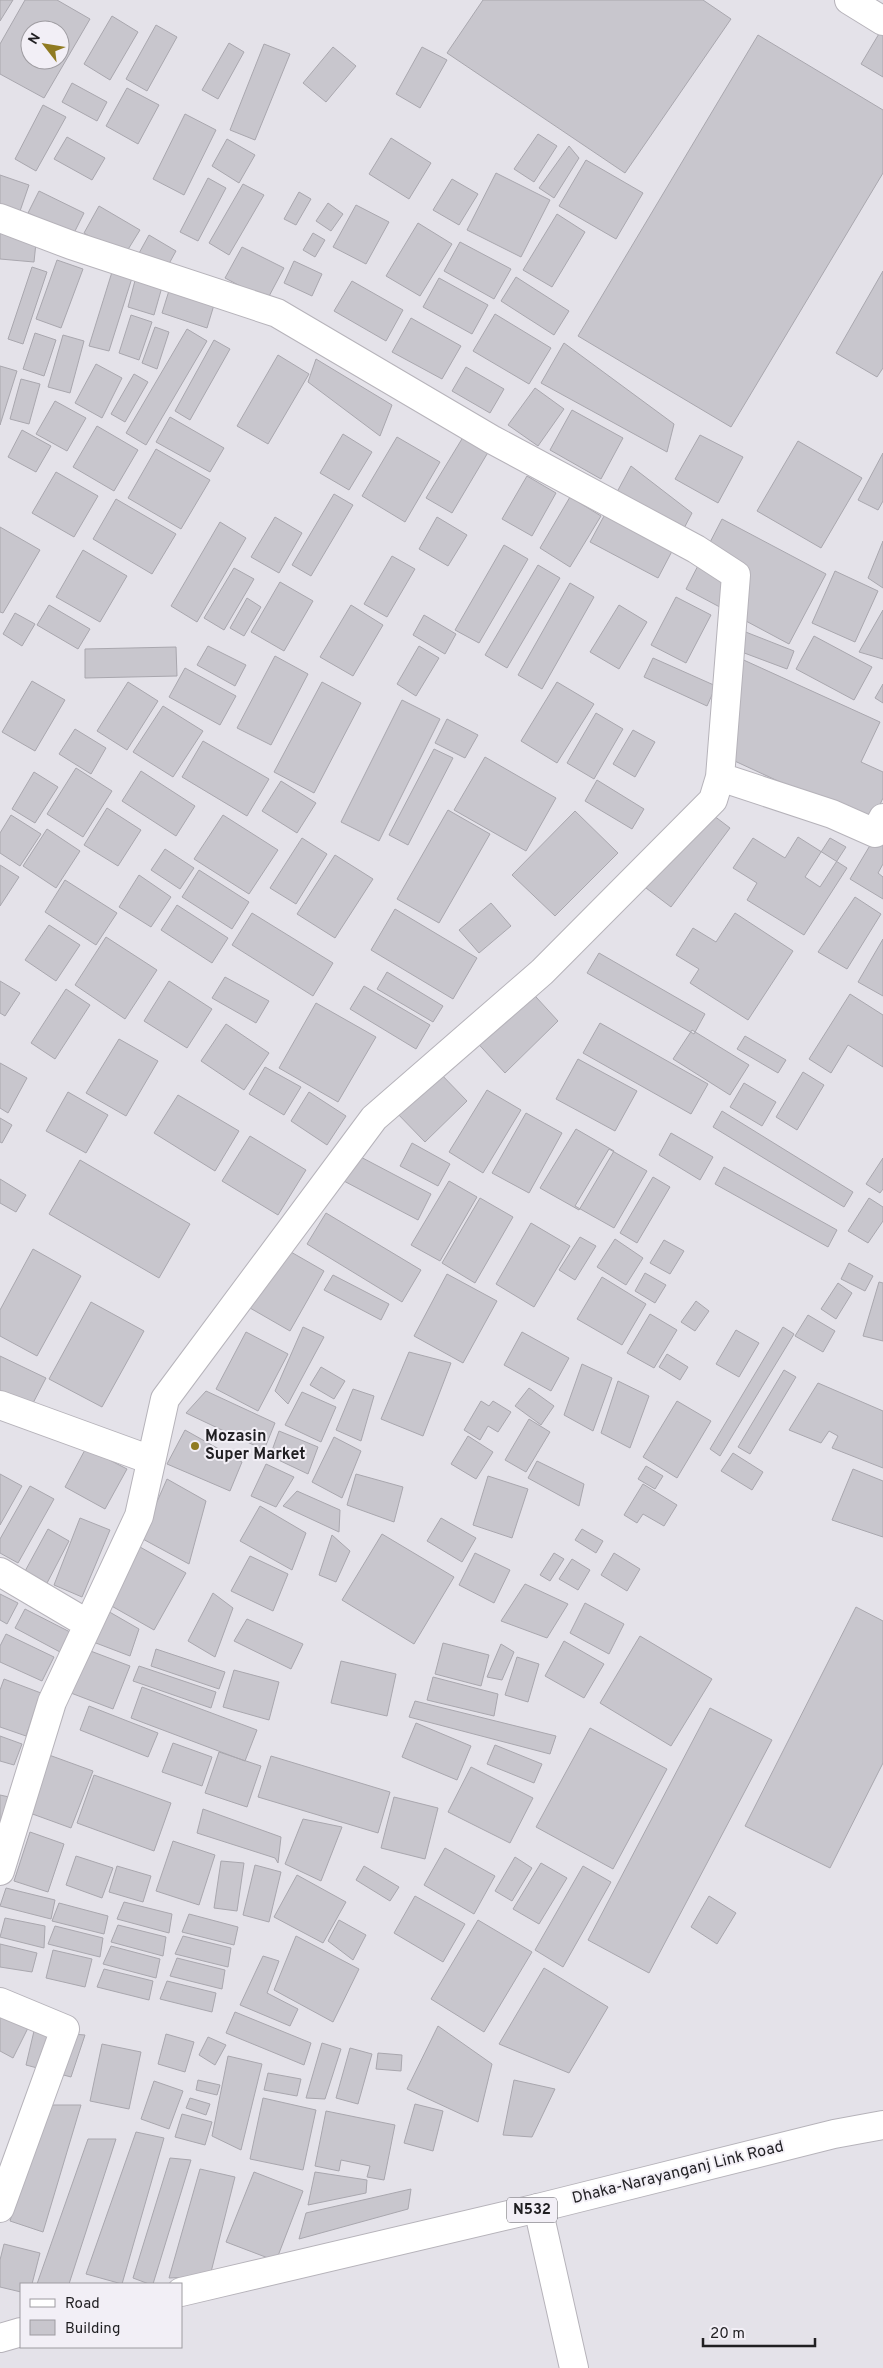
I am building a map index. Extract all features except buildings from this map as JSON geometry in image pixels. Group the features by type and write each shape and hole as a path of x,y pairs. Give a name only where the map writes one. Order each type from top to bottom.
{"main road":[{"path":"849,0 883,21"},
{"path":"0,218 71,245 276,313 491,439 696,549 736,576 720,777 713,800 542,972 374,1118 165,1399 139,1516 52,1702 0,1871"},
{"path":"720,777 832,814 875,833 883,818"},
{"path":"0,1405 152,1460"},
{"path":"0,1572 88,1624"},
{"path":"0,2002 65,2029 0,2208"},
{"name":"Dhaka-Narayanganj Link Road","path":"182,2292 538,2208 834,2134 883,2125"},
{"path":"538,2208 574,2368"},
{"path":"0,2338 20,2332"}],"place":[{"name":"Mozasin Super Market","path":"195,1446"}]}
